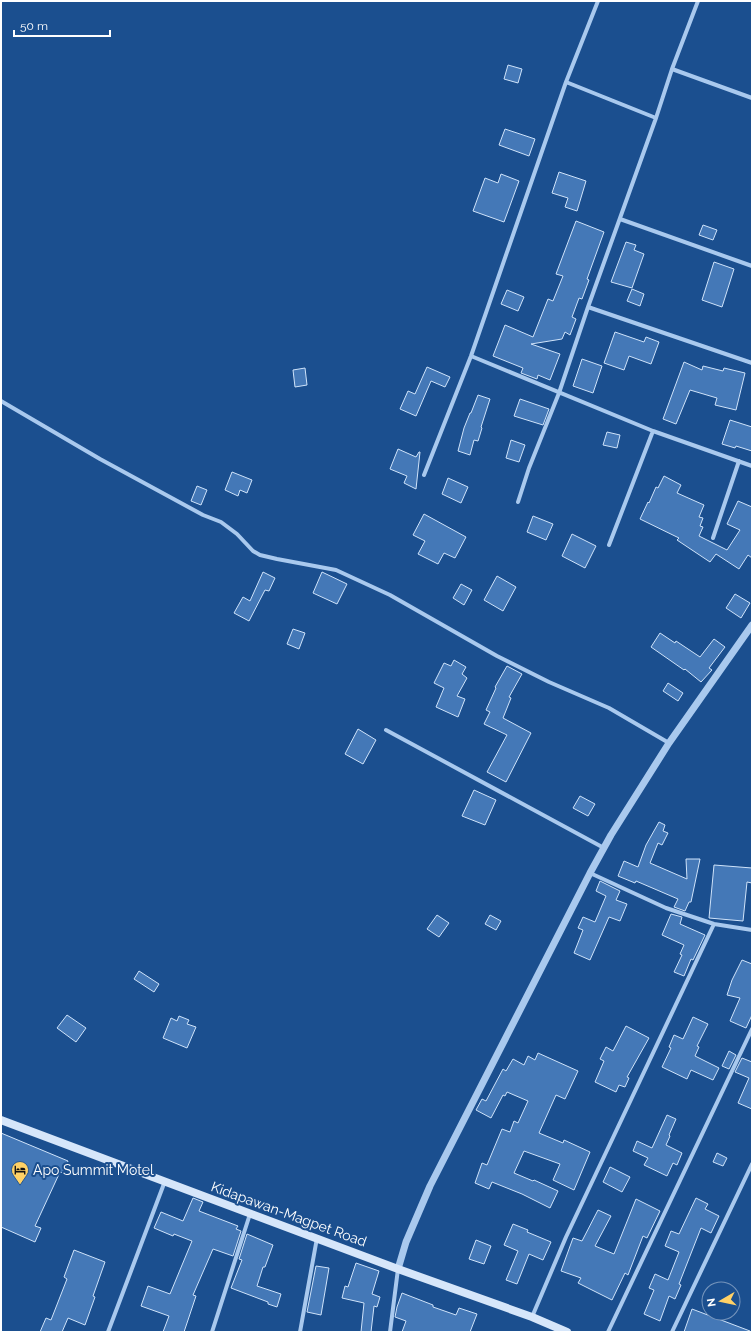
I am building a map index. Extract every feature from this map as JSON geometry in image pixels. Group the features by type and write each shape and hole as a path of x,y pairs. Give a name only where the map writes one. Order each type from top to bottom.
{"main road":[{"name":"Kidapawan-Magpet Road","path":"1,1120 532,1318 563,1331"}],"street":[{"path":"424,475 471,356 566,82 598,1"},
{"path":"518,502 529,468 559,393 672,69 698,1"},
{"path":"672,69 752,98"},
{"path":"566,82 656,118"},
{"path":"620,219 752,266"},
{"path":"588,307 752,363"},
{"path":"471,356 653,431 752,466"},
{"path":"1,400 100,459 203,515 221,522 237,534 252,551 260,555 277,559 336,570 390,595 497,656 549,682 609,708 669,743"},
{"path":"609,545 653,431"},
{"path":"713,538 739,461"},
{"path":"390,1332 398,1269 406,1242 430,1186 590,873 669,743 752,625"},
{"path":"386,730 604,848"},
{"path":"590,873 666,908 714,924 752,930"},
{"path":"532,1318 566,1236 714,924"},
{"path":"608,1332 752,1029"},
{"path":"672,1332 752,1164"},
{"path":"108,1332 165,1181"},
{"path":"212,1332 250,1214"},
{"path":"300,1332 317,1238"}],"building":[{"path":"508,65 522,69 518,83 504,79"},
{"path":"505,129 535,139 529,156 499,145"},
{"path":"559,172 586,181 577,211 565,207 568,198 552,193"},
{"path":"501,174 519,181 504,222 473,211 485,178 498,183"},
{"path":"576,221 604,232 587,279 589,280 582,299 579,298 572,317 576,319 570,335 565,332 562,339 531,344 560,354 550,380 538,375 537,379 521,373 523,368 493,356 505,325 533,337 548,299 553,301 563,276 556,274"},
{"path":"703,225 717,230 713,240 699,235"},
{"path":"626,242 636,245 634,250 644,254 632,288 611,282"},
{"path":"714,262 734,269 722,307 702,300"},
{"path":"632,289 644,294 640,306 627,301"},
{"path":"507,290 524,297 518,311 501,304"},
{"path":"615,332 644,342 646,337 659,342 651,364 629,356 624,370 604,363"},
{"path":"582,359 602,366 593,393 573,386"},
{"path":"684,362 702,370 703,366 723,371 724,368 745,373 736,410 715,405 717,398 690,390 676,424 663,419"},
{"path":"427,367 450,377 445,387 431,381 416,416 400,409 408,391 415,394"},
{"path":"305,368 307,385 295,387 293,370"},
{"path":"478,395 490,399 478,441 474,440 470,455 458,451 464,428"},
{"path":"520,399 549,409 543,425 514,416"},
{"path":"730,420 752,427 752,451 736,446 735,448 722,444"},
{"path":"607,432 620,435 617,448 603,445"},
{"path":"511,440 525,445 519,462 506,458"},
{"path":"398,449 416,457 420,452 416,489 404,483 407,476 390,469"},
{"path":"232,472 252,480 247,493 240,490 238,496 225,490"},
{"path":"664,476 681,485 677,493 704,505 699,517 703,518 700,526 703,527 699,536 727,550 740,530 727,524 738,501 752,507 752,558 748,555 739,569 716,554 710,562 677,540 679,538 640,519 656,487 658,488"},
{"path":"448,478 468,487 461,503 442,494"},
{"path":"197,486 207,490 201,505 191,501"},
{"path":"424,514 466,537 455,558 444,553 438,564 418,554 425,541 413,535"},
{"path":"533,516 553,524 546,540 527,532"},
{"path":"572,534 596,546 585,568 562,556"},
{"path":"263,572 275,578 269,591 265,590 249,621 234,613 243,597 250,601"},
{"path":"322,572 347,584 337,604 313,593"},
{"path":"497,576 516,587 503,611 484,600"},
{"path":"461,584 472,590 464,605 453,598"},
{"path":"735,594 750,603 741,618 726,608"},
{"path":"293,629 305,633 299,649 287,644"},
{"path":"660,633 675,643 676,641 700,657 714,639 725,647 709,668 712,670 701,682 685,669 684,670 651,647"},
{"path":"454,660 466,667 462,674 467,678 457,696 465,699 458,717 436,707 444,688 434,683 444,663 451,666"},
{"path":"507,666 522,674 509,697 511,698 503,718 531,733 506,782 487,772 507,735 484,724 490,712 486,710 496,688 495,687"},
{"path":"668,683 683,693 678,701 663,691"},
{"path":"358,729 376,740 363,764 345,754"},
{"path":"474,790 496,800 485,825 462,816"},
{"path":"580,796 595,804 588,816 573,808"},
{"path":"659,822 665,825 663,831 668,833 662,845 658,843 650,863 687,879 686,859 700,859 691,902 689,902 685,911 674,907 678,899 636,881 635,883 618,876 624,861 638,867 646,845"},
{"path":"714,865 752,868 752,883 747,882 743,921 709,918"},
{"path":"600,881 620,891 616,900 627,904 620,921 609,917 590,960 574,953 583,930 578,928 583,917 595,922 606,896 596,891"},
{"path":"671,914 682,917 680,924 705,935 693,960 691,959 684,976 674,972 682,955 680,954 684,945 662,935"},
{"path":"437,915 449,923 439,937 427,929"},
{"path":"490,915 501,921 496,930 485,924"},
{"path":"742,960 752,964 752,1015 746,1028 730,1021 740,998 727,995 732,980"},
{"path":"139,971 159,984 154,992 134,979"},
{"path":"67,1015 86,1028 76,1042 57,1028"},
{"path":"179,1016 189,1020 187,1024 196,1027 187,1048 163,1038 171,1018 177,1021"},
{"path":"693,1017 708,1024 697,1046 699,1047 695,1056 719,1068 713,1080 691,1070 687,1079 662,1067 671,1048 669,1047 674,1035 683,1039"},
{"path":"626,1026 649,1038 627,1077 629,1078 625,1087 619,1085 616,1092 595,1082 604,1061 600,1059 606,1047 613,1051"},
{"path":"729,1051 736,1055 729,1069 722,1066"},
{"path":"538,1053 578,1071 565,1099 556,1095 539,1133 563,1143 564,1140 590,1152 574,1190 553,1180 560,1164 524,1151 514,1173 558,1191 550,1208 522,1194 492,1182 489,1189 475,1183 482,1163 487,1165 502,1129 510,1132 514,1121 518,1123 528,1101 507,1092 505,1096 503,1095 491,1118 476,1110 482,1099 486,1101 503,1069 506,1071 513,1059 524,1065 528,1056 535,1060"},
{"path":"742,1058 752,1062 752,1109 738,1103 749,1078 735,1072"},
{"path":"667,1115 676,1119 666,1145 682,1153 677,1165 673,1163 667,1176 644,1165 648,1158 633,1151 637,1141 652,1148"},
{"path":"1,1133 68,1161 63,1173 60,1172 35,1226 41,1228 35,1242 1,1227"},
{"path":"717,1153 727,1158 723,1166 713,1162"},
{"path":"610,1167 630,1177 622,1192 603,1182"},
{"path":"193,1198 203,1202 199,1211 238,1226 236,1229 241,1231 233,1256 213,1249 193,1295 196,1296 184,1332 163,1332 169,1316 141,1306 148,1286 170,1294 192,1241 174,1234 173,1236 154,1228 161,1212 183,1221"},
{"path":"696,1198 708,1204 705,1209 719,1216 711,1233 701,1228 679,1284 681,1285 675,1299 669,1296 660,1321 644,1314 654,1290 649,1288 655,1274 668,1280 679,1252 665,1246 671,1231 679,1234"},
{"path":"636,1199 660,1211 647,1238 643,1236 628,1275 625,1273 612,1300 578,1283 581,1278 561,1271 573,1238 582,1241 598,1210 611,1216 595,1246 614,1254"},
{"path":"513,1224 528,1230 527,1232 551,1242 543,1260 529,1254 517,1284 506,1280 518,1251 504,1245"},
{"path":"247,1234 273,1245 265,1267 263,1267 257,1286 281,1294 277,1307 231,1288 242,1260 239,1259"},
{"path":"476,1240 491,1246 484,1264 469,1259"},
{"path":"74,1250 105,1262 85,1325 68,1318 62,1332 40,1332 46,1318 51,1320 67,1279 64,1277"},
{"path":"356,1263 379,1271 372,1294 380,1297 377,1307 374,1306 371,1332 361,1332 364,1303 342,1298 345,1286 348,1287"},
{"path":"316,1266 329,1268 321,1315 307,1312"},
{"path":"402,1293 433,1305 433,1307 456,1315 459,1308 477,1314 470,1332 402,1332 406,1321 395,1317"},
{"path":"692,1309 701,1312 701,1321 724,1321 750,1331 750,1332 684,1332"}],"place":[{"name":"Apo Summit Motel","path":"20,1185"}]}
